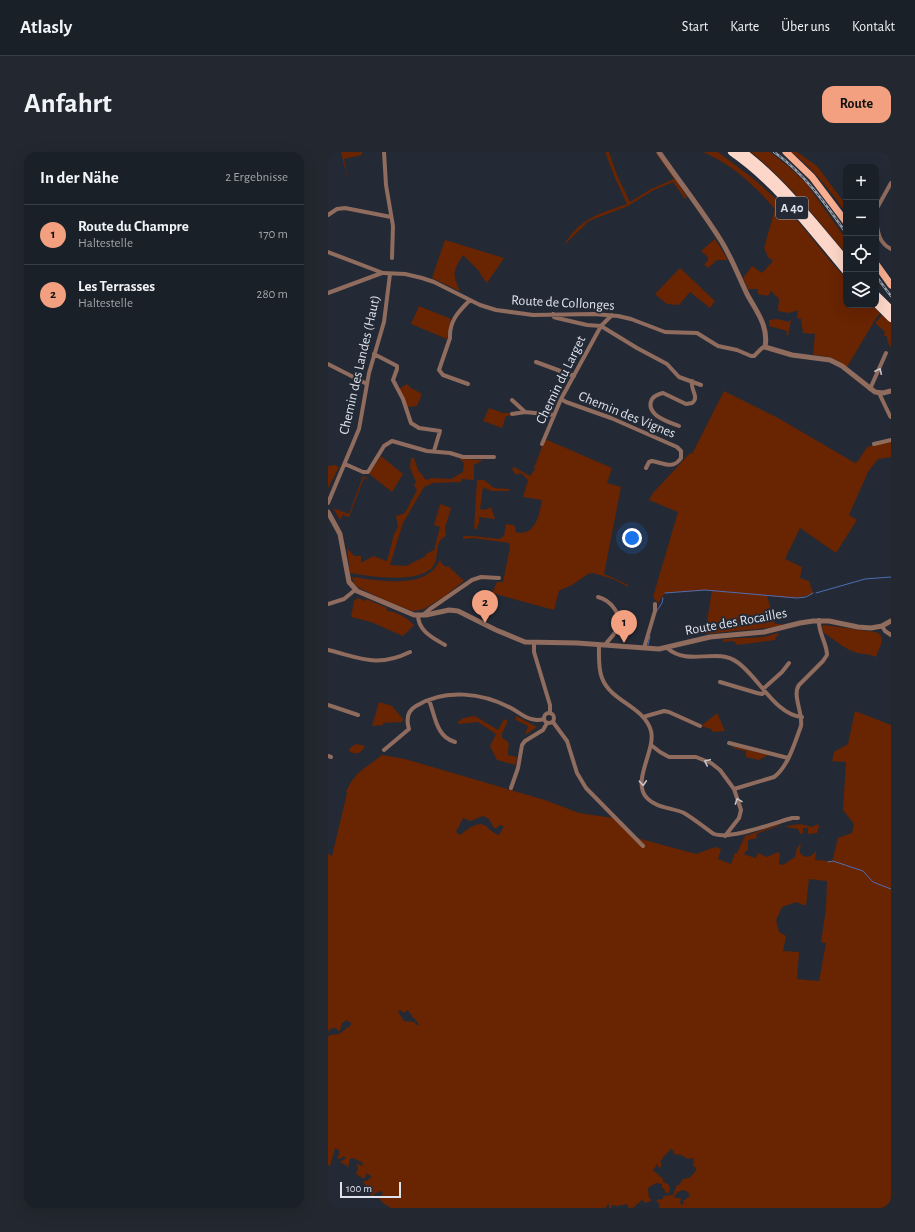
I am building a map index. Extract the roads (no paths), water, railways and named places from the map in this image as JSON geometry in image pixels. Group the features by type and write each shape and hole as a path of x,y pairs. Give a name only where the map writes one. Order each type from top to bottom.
{"highway":[{"name":"A 40","path":"732,152 755,170 777,191 843,268"},
{"name":"A 40","path":"743,152 768,173 792,198 843,258"},
{"path":"879,298 891,310"},
{"path":"879,306 891,318"}],"main road":[{"path":"786,152 812,176 843,218"},
{"path":"879,268 891,285"}],"street":[{"path":"384,152 386,185 393,226 392,258"},
{"path":"659,152 726,248 761,319 766,334 765,347 792,355 832,361 842,366 870,389 879,393 891,391"},
{"path":"879,205 891,183"},
{"path":"328,215 337,209 345,208 391,217"},
{"path":"879,235 883,244 891,249"},
{"name":"Route de Collonges","path":"328,252 383,273 405,274 422,278 480,305 496,310 534,315 612,315 631,319 668,332 697,333 718,346 738,350 752,356 765,347"},
{"path":"328,293 383,273"},
{"name":"Chemin des Landes (Haut)","path":"328,503 359,430 367,384 384,322 390,274"},
{"path":"468,384 443,376 439,370 450,338 453,321 456,315 470,300"},
{"name":"Chemin du Larget","path":"552,314 557,318 587,325 601,326"},
{"name":"Chemin du Larget","path":"542,444 561,399 601,326 612,315"},
{"path":"601,326 667,364 677,376 701,385"},
{"path":"870,389 886,353"},
{"path":"374,354 397,366 393,380 403,399 411,423 419,428 440,431 434,451"},
{"path":"536,362 574,376"},
{"path":"328,364 367,384"},
{"path":"679,426 655,415 651,408 652,401 656,396 664,393 686,404 692,403 696,396 692,389 692,381"},
{"path":"879,393 891,417"},
{"name":"Chemin des Vignes","path":"561,399 616,420 677,447 681,451 682,458 676,464 667,465 652,460 646,468"},
{"path":"512,400 525,412"},
{"path":"512,414 525,412 554,415"},
{"path":"874,444 891,440"},
{"path":"345,464 363,472 368,472 384,446 392,441 427,451 450,453 463,457 494,457"},
{"path":"328,512 339,531 349,582 355,590 407,613 421,615"},
{"path":"445,645 424,631 418,622 421,615 472,580 481,577 499,578"},
{"path":"328,604 344,599 355,590"},
{"path":"598,597 604,599 611,605 616,611 619,620 617,629 605,645"},
{"path":"644,648 655,611 655,604"},
{"name":"Route des Rocailles","path":"421,615 446,610 458,611 525,642 644,648 667,648 717,635 764,632 819,620 871,628 882,626 891,621"},
{"path":"734,789 774,777 778,774 788,758 801,726 802,717 796,696 796,690 827,655 819,631 819,620"},
{"path":"882,626 891,635"},
{"path":"534,643 534,652 550,705 550,714 554,717 553,722 567,741 577,773 586,788 643,846"},
{"path":"599,645 599,669 604,682 614,695 643,717 650,730 651,745 642,780 642,786 646,798 663,807 685,814 714,834 725,836 741,833 792,818 798,818"},
{"path":"667,648 673,653 684,657 721,656 733,659 745,668 764,691 790,713 795,716 802,717"},
{"path":"328,650 378,661 395,659 410,652"},
{"path":"720,682 762,694 788,663"},
{"path":"384,750 409,729 407,719 410,711 416,706 429,700 448,695 476,696 502,704 530,720 553,722"},
{"path":"429,700 441,733 446,738 455,742"},
{"path":"328,705 358,714"},
{"path":"643,717 662,712 669,712 700,726"},
{"path":"511,788 518,768 520,751 523,743 543,730 546,715 550,714"},
{"path":"729,743 788,758"},
{"path":"651,745 669,757 694,757 711,763 720,770 734,789 741,814 725,836"}],"waterway":[{"path":"816,593 865,579 891,577"},
{"path":"665,593 705,590 797,598 806,597 813,593"},
{"path":"656,612 662,603 663,598"},
{"path":"648,645 650,636"},
{"path":"828,862 833,861 863,871 873,882 891,889"}],"railway":[{"path":"774,152 785,160 804,179 822,200 843,229"},
{"path":"879,280 891,296"}],"place":[{"name":"Les Terrasses","path":"485,623"},
{"name":"Route du Champre","path":"624,643"}]}
